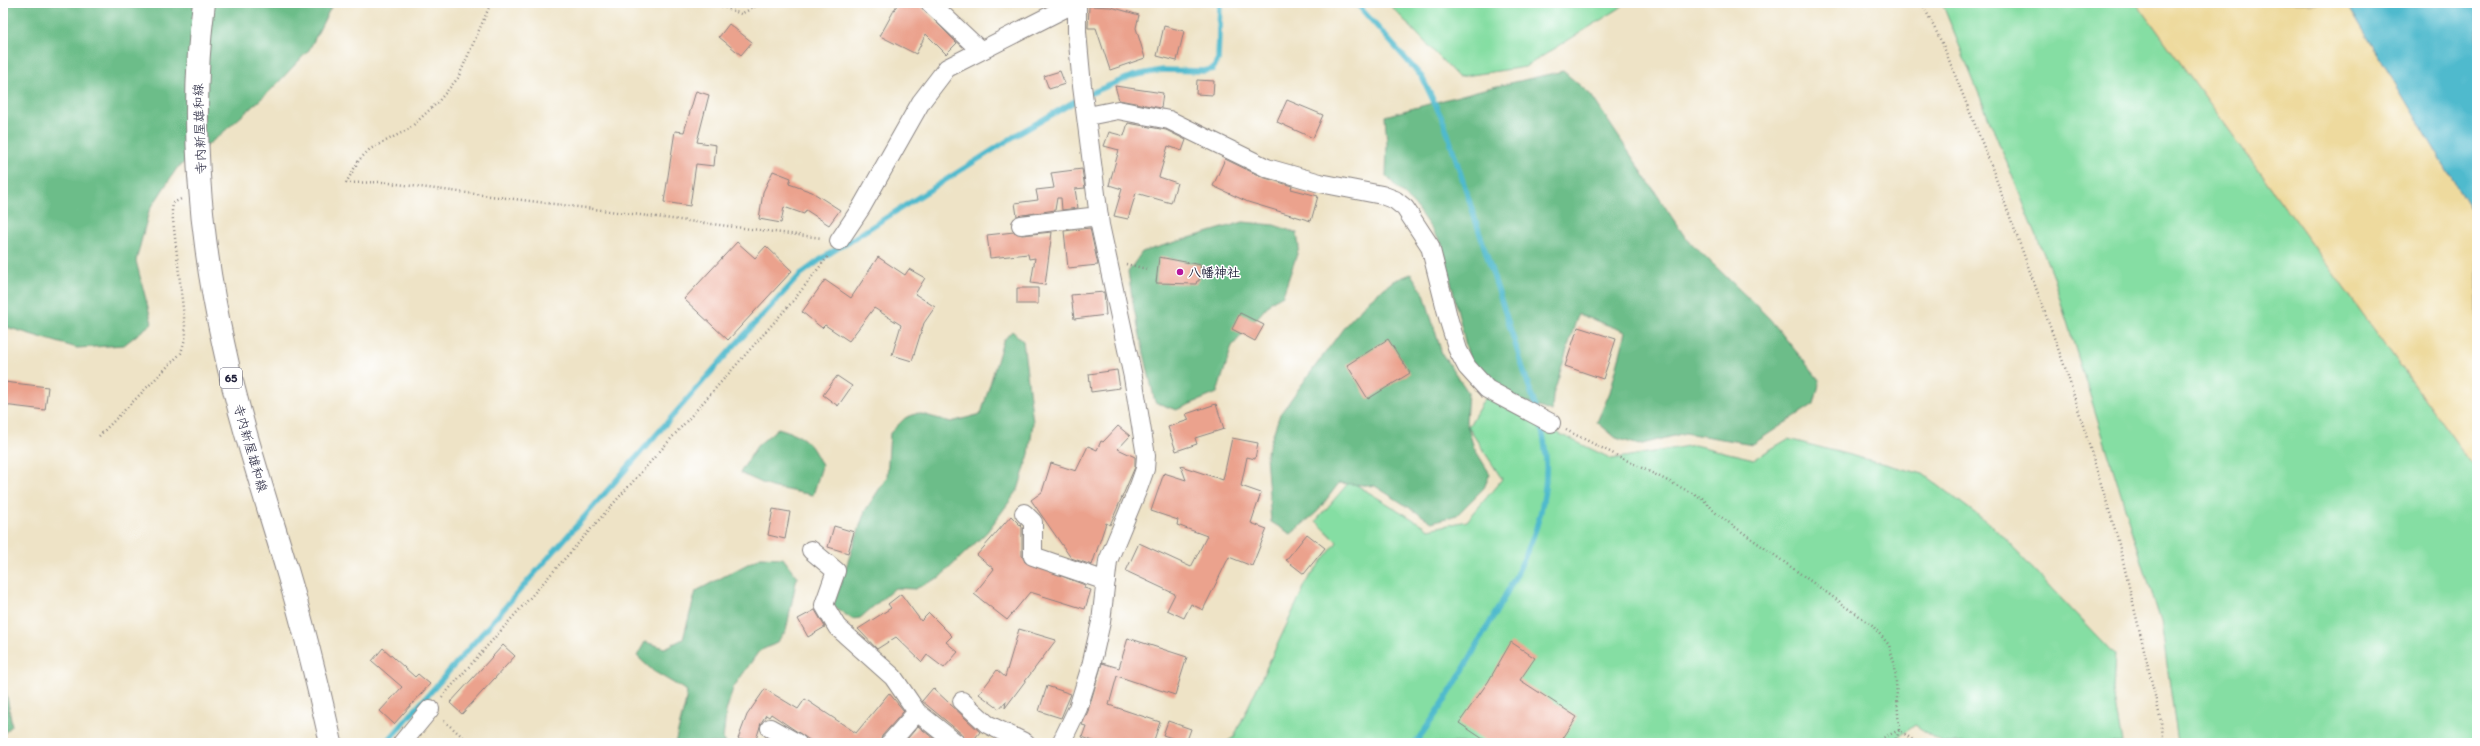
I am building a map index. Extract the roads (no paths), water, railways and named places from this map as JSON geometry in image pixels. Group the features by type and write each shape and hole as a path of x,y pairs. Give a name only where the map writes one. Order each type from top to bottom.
{"main road":[{"name":"寺内新屋雄和線","path":"204,3 198,59 199,153 202,200 214,299 224,347 246,433 289,578 331,743"}],"street":[{"path":"930,3 981,51"},
{"path":"839,241 861,208 921,102 947,68 1076,3 1077,32 1100,216 1133,377 1146,456 1145,469 1139,486 1108,561 1101,622 1091,666 1078,708 1062,743"},
{"path":"1085,101 1118,110 1169,120 1267,168 1320,183 1382,195 1395,200 1405,208 1430,246 1448,321 1458,350 1467,367 1487,389 1551,423"},
{"path":"1021,226 1100,216"},
{"path":"1024,513 1033,522 1033,556 1106,581"},
{"path":"811,550 836,571 824,605 828,614 853,643 893,677 917,712 956,743"},
{"path":"962,701 987,724 1026,743"},
{"path":"402,743 430,709"},
{"path":"890,743 917,712"},
{"path":"770,728 797,743"}],"water":[{"path":"2347,3 2477,3 2477,220"}],"waterway":[{"path":"386,743 734,346 801,274 824,257 1018,134 1084,96 1132,76 1162,70 1204,71 1213,69 1218,60 1220,3"},
{"path":"1356,3 1422,77 1445,125 1537,412"},
{"path":"1415,743 1441,706 1465,667 1522,563 1533,536 1541,509 1546,481 1546,452 1540,422"}],"place":[{"name":"八幡神社","path":"1180,272"}]}
